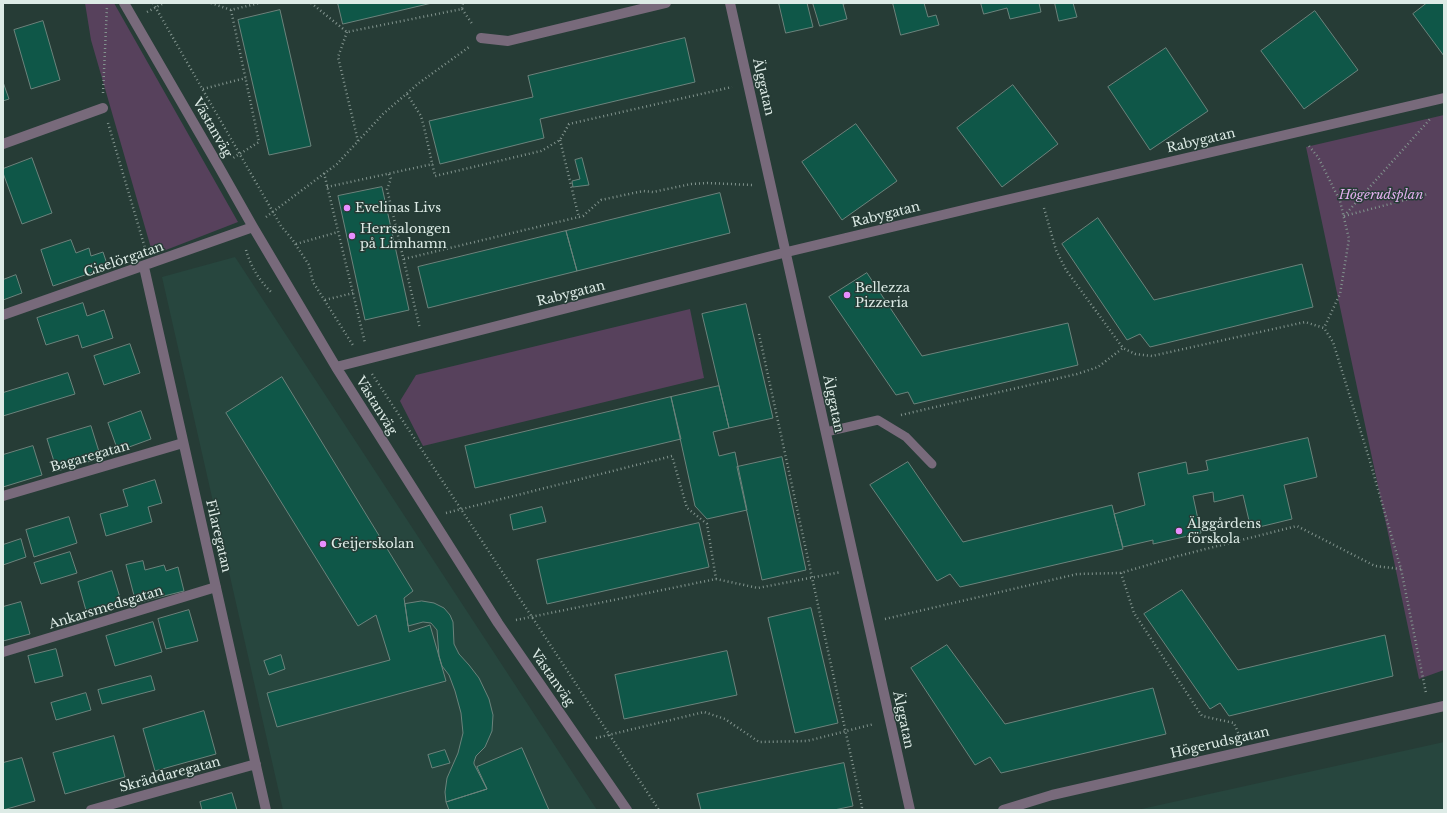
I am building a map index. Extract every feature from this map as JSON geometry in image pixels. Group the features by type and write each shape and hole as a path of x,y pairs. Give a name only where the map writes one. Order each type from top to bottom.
{"street":[{"name":"Västanväg","path":"124,3 253,228 336,367 498,623 627,810"},
{"path":"481,38 508,41 666,3"},
{"name":"Älggatan","path":"730,3 787,252 910,810"},
{"name":"Rabygatan","path":"336,367 787,252 1444,98"},
{"path":"3,144 103,108"},
{"name":"Ciselörgatan","path":"3,316 253,228"},
{"name":"Filaregatan","path":"144,267 266,810"},
{"name":"Bagaregatan","path":"3,496 184,443"},
{"name":"Ankarsmedsgatan","path":"3,652 216,588"},
{"name":"Högerudsgatan","path":"1003,810 1052,795 1444,706"},
{"name":"Skräddaregatan","path":"91,810 256,764"}],"lane":[{"path":"826,432 878,420 906,437 932,464"}],"path":[{"path":"107,3 105,18 103,108 145,247 144,267"},
{"path":"153,3 281,226 296,244 308,265 313,282 366,360 460,509 658,810"},
{"path":"211,3 231,10 259,3"},
{"path":"311,3 347,32"},
{"path":"347,32 462,9 463,3"},
{"path":"219,167 259,142 231,10"},
{"path":"347,32 338,57 358,141"},
{"path":"253,228 336,164 383,114 419,83 481,38"},
{"path":"203,89 246,78"},
{"path":"406,94 421,116 435,176 541,151 560,140 569,124 748,83"},
{"path":"1344,216 1433,115"},
{"path":"1298,132 1318,157 1340,201 1349,239 1340,294 1324,328"},
{"path":"560,140 579,218"},
{"path":"327,187 433,164"},
{"path":"324,173 353,293 366,360"},
{"path":"389,174 391,179 387,189 424,345"},
{"path":"404,259 579,218 601,200 643,191 653,192 691,184 707,183 772,186"},
{"path":"1039,192 1056,250 1066,270 1123,348 1135,354 1152,356 1305,322 1324,328 1333,342 1401,569 1429,710"},
{"path":"1344,216 1428,194"},
{"path":"296,244 338,232"},
{"path":"325,300 353,293"},
{"path":"759,334 846,731 862,807 861,810"},
{"path":"878,420 1077,374 1098,367 1123,348"},
{"path":"430,517 672,456 687,508 707,524 716,579"},
{"path":"868,623 1077,574 1121,573 1178,556 1297,526 1375,566 1401,569"},
{"path":"498,623 716,579 758,588 857,569"},
{"path":"1121,573 1134,613 1202,716 1234,723 1247,751"},
{"path":"580,742 704,712 725,719 759,742 807,741 890,719"}],"shaded area":[{"name":"Geijerskolan","path":"235,257 597,810 283,810 162,277"},
{"path":"1444,742 1444,810 1137,810"}],"green space":[{"path":"85,3 114,3 238,222 153,255 91,40"},
{"name":"Högerudsplan","path":"1444,115 1444,670 1419,679 1306,147"},
{"path":"690,309 704,378 423,446 400,401 416,375"}],"building":[{"path":"338,3 432,3 343,24"},
{"path":"779,3 807,3 813,27 786,33"},
{"path":"813,3 849,3 843,4 847,19 820,26"},
{"path":"893,3 924,3 928,17 936,15 939,25 901,35"},
{"path":"981,3 1039,3 1041,12 1010,19 1007,8 984,14"},
{"path":"1055,3 1073,3 1077,17 1059,21"},
{"path":"1427,3 1444,3 1444,56 1413,14"},
{"path":"280,10 311,146 269,155 238,20"},
{"path":"1315,11 1358,70 1304,109 1261,51"},
{"path":"43,21 60,80 31,89 14,30"},
{"path":"685,38 695,82 540,119 544,138 440,164 429,121 533,97 528,76"},
{"path":"1166,48 1208,111 1150,150 1108,87"},
{"path":"3,82 9,99 3,101"},
{"path":"1013,85 1058,144 1002,187 957,128"},
{"path":"856,124 897,181 842,220 802,162"},
{"path":"32,158 52,213 22,224 3,173 3,169"},
{"path":"582,158 589,185 573,187 572,181 580,179 575,160"},
{"path":"382,187 409,310 365,320 338,196"},
{"path":"720,193 730,233 577,271 566,231"},
{"path":"1098,218 1154,300 1302,264 1313,307 1150,347 1140,334 1127,340 1062,244"},
{"path":"566,231 577,271 428,308 418,267"},
{"path":"71,240 76,253 89,248 91,256 103,252 108,267 53,286 41,250"},
{"path":"867,273 922,356 1068,323 1078,365 914,404 908,392 896,395 829,297"},
{"path":"16,275 22,293 3,300 3,280"},
{"path":"83,303 87,316 104,310 113,338 82,348 78,335 46,345 37,318"},
{"path":"746,304 773,418 729,428 702,314"},
{"path":"130,344 140,373 104,385 94,356"},
{"path":"68,373 75,394 3,416 3,393"},
{"path":"282,377 413,591 404,598 409,632 430,625 446,681 277,727 267,693 390,660 376,615 358,626 226,413"},
{"path":"719,386 729,428 713,432 719,456 735,452 747,510 707,519 695,506 671,397"},
{"path":"671,397 681,439 475,488 465,446"},
{"path":"141,411 151,439 118,451 108,423"},
{"path":"91,426 101,458 57,471 47,439"},
{"path":"1308,438 1317,477 1284,485 1292,519 1251,529 1243,495 1214,502 1213,492 1193,496 1201,533 1153,544 1153,540 1123,547 1114,514 1145,505 1138,473 1186,462 1188,474 1208,470 1206,461"},
{"path":"33,446 42,475 3,487 3,455"},
{"path":"782,457 806,570 762,580 737,467"},
{"path":"908,462 963,542 1112,505 1123,549 960,587 950,574 937,581 870,485"},
{"path":"155,480 162,503 148,507 152,522 106,536 100,514 128,506 123,490"},
{"path":"542,507 546,522 513,530 510,515"},
{"path":"69,517 77,543 34,557 26,530"},
{"path":"699,523 709,567 547,604 537,560"},
{"path":"21,539 26,557 3,565 3,545"},
{"path":"70,552 77,573 41,584 34,563"},
{"path":"143,561 145,570 164,565 166,571 178,567 184,591 136,603 126,565"},
{"path":"112,571 122,604 87,614 78,582"},
{"path":"1182,590 1238,670 1385,635 1393,676 1229,716 1220,703 1210,709 1144,614"},
{"path":"422,601 434,603 444,608 450,615 453,622 454,644 459,654 479,678 489,699 493,715 492,731 485,747 476,756 474,762 487,789 446,802 445,792 447,778 458,753 463,733 461,713 449,675 442,666 439,656 437,630 431,623 423,622 408,626 405,604"},
{"path":"21,602 30,634 3,641 3,607"},
{"path":"811,608 838,723 795,733 768,618"},
{"path":"189,610 198,641 166,649 158,619"},
{"path":"153,622 162,652 115,666 106,636"},
{"path":"947,645 1005,724 1153,688 1166,734 1001,773 990,757 975,765 911,668"},
{"path":"56,649 63,676 35,683 28,656"},
{"path":"727,651 737,695 624,719 615,675"},
{"path":"281,655 285,669 269,675 264,661"},
{"path":"151,676 155,690 102,704 98,690"},
{"path":"86,693 91,710 56,720 51,703"},
{"path":"204,711 216,754 155,771 143,729"},
{"path":"114,736 125,777 65,794 53,753"},
{"path":"522,748 549,810 449,810 446,802 487,789 477,767"},
{"path":"445,750 450,763 432,768 428,755"},
{"path":"22,758 35,801 3,810 3,763"},
{"path":"844,763 853,806 834,810 701,810 697,794"},
{"path":"232,793 237,810 202,810 200,802"}],"place":[{"name":"Evelinas Livs","path":"347,208"},
{"name":"Herrsalongen på Limhamn","path":"352,236"},
{"name":"Bellezza Pizzeria","path":"847,295"},
{"name":"Älggårdens förskola","path":"1179,531"},
{"name":"Geijerskolan","path":"323,544"}]}
